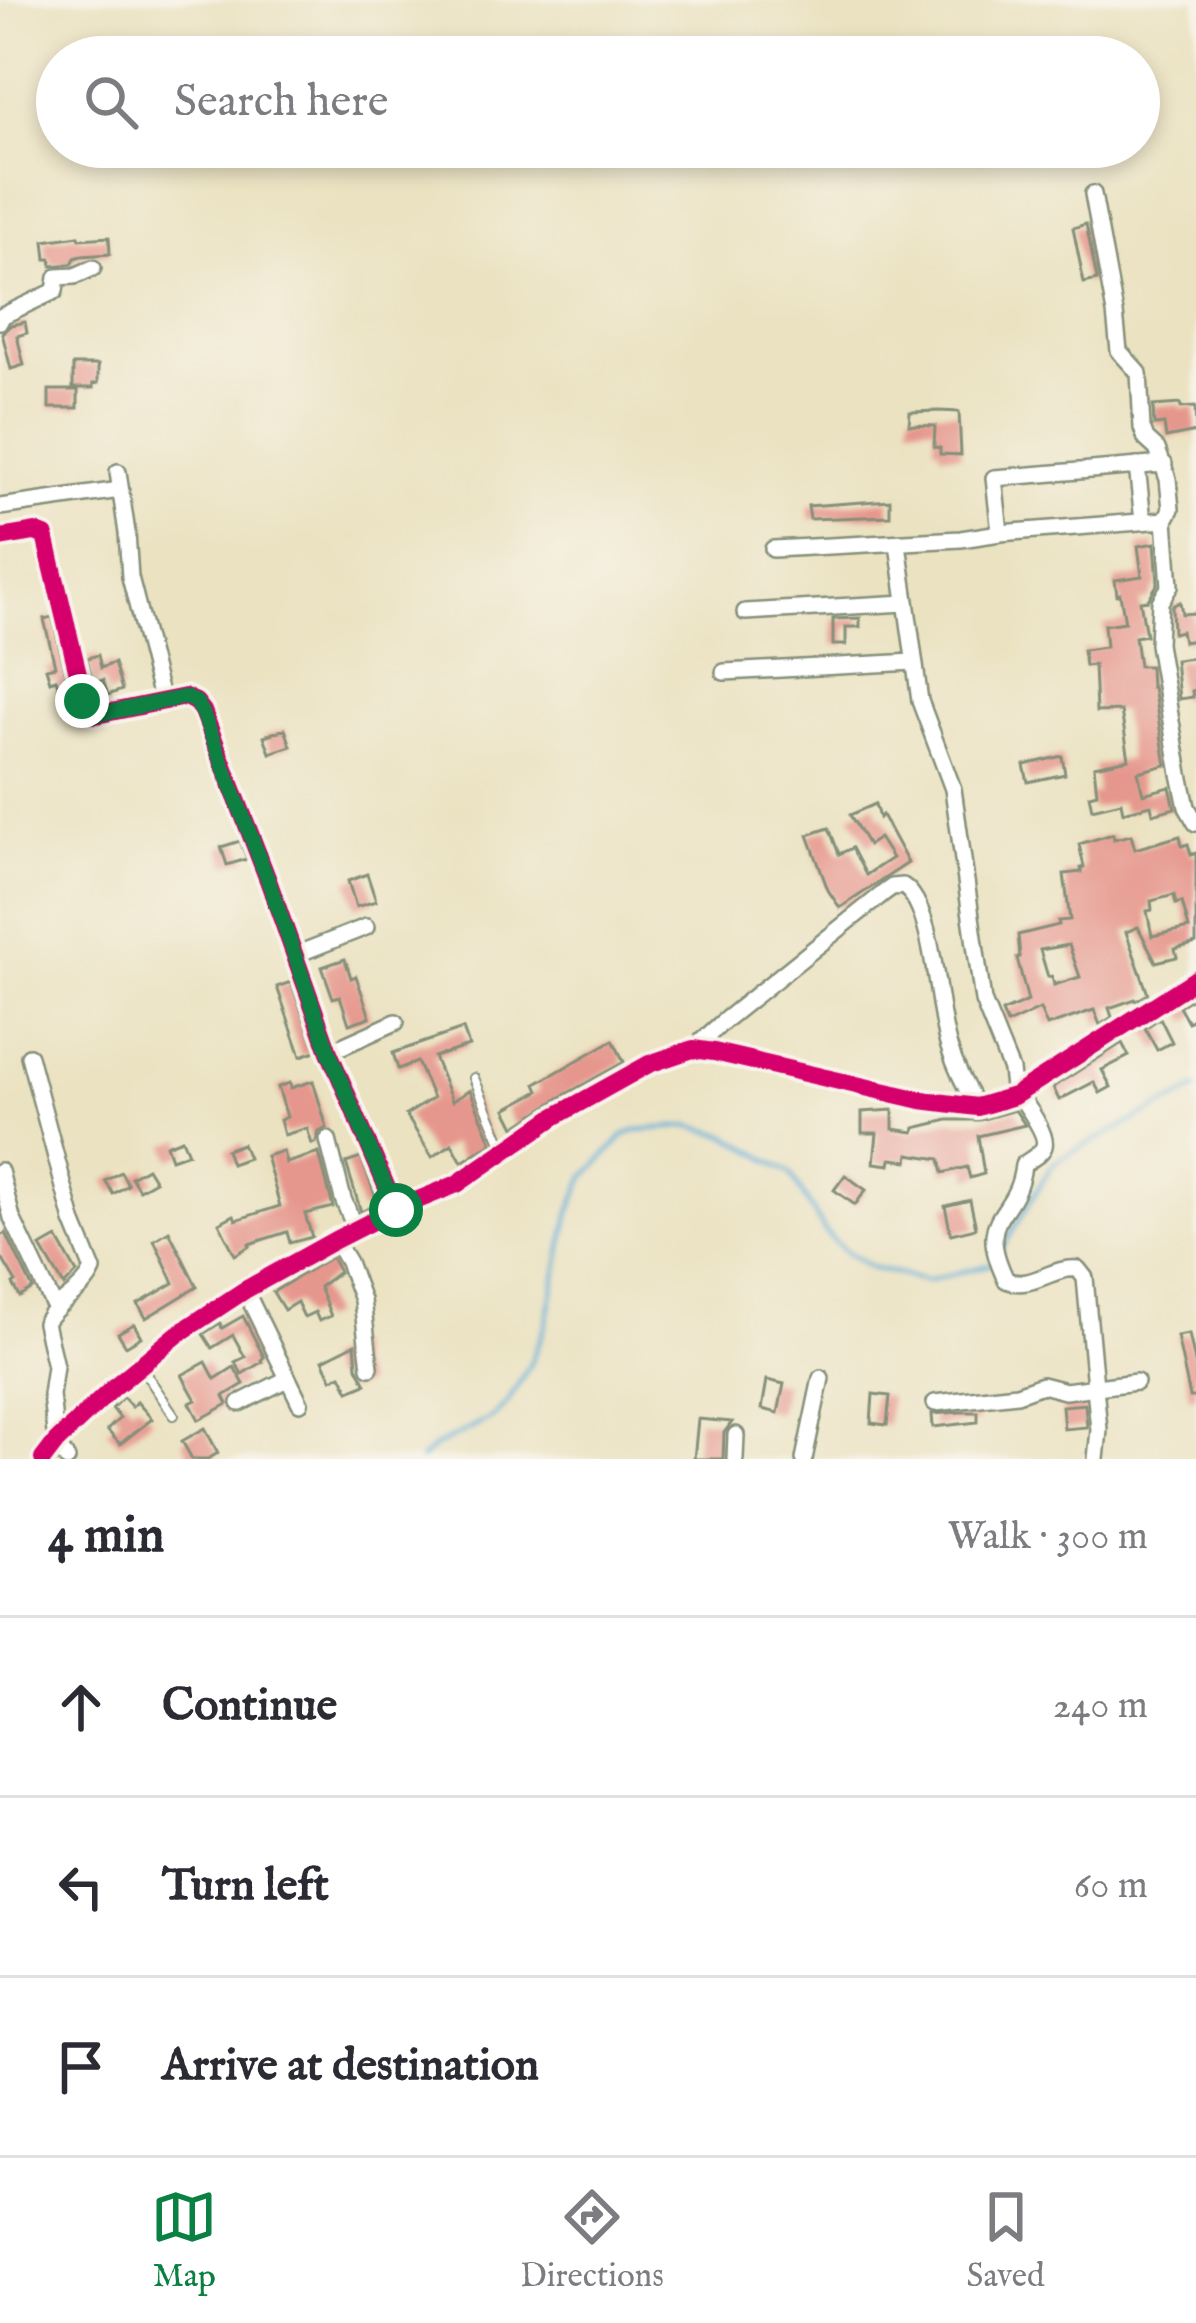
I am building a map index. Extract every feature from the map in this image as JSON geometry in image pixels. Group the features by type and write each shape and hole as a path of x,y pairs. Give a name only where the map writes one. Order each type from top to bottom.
{"street":[{"path":"1094,194 1119,350 1139,373 1142,428 1164,464 1171,508 1165,520 1170,586 1160,602 1158,644 1187,807 1196,823"},
{"path":"0,321 55,291 57,278 93,268"},
{"path":"1000,533 993,472 1164,464"},
{"path":"1137,466 1143,521"},
{"path":"118,472 130,577 162,702"},
{"path":"0,507 120,490"},
{"path":"772,549 898,544 1165,520"},
{"path":"0,538 35,532 44,536 86,711 96,715 185,697 202,711 329,1052 396,1210"},
{"path":"898,544 923,713 952,788 983,1001 1016,1095 1039,1127 1045,1145 1023,1166 1019,1186 994,1229 993,1245 1006,1280 1018,1285 1058,1269 1078,1268 1084,1278 1099,1430 1096,1459"},
{"path":"745,612 906,603"},
{"path":"724,672 914,662"},
{"path":"43,1459 61,1450 140,1366 178,1334 335,1240 457,1184 554,1117 649,1064 693,1049 892,887 903,886 915,895 949,1047 977,1107"},
{"path":"295,955 366,927"},
{"path":"693,1049 921,1100 977,1107 1016,1095 1196,979"},
{"path":"329,1052 396,1022"},
{"path":"29,1057 73,1221 93,1270 89,1280 55,1308 45,1323 55,1366 51,1395 61,1450"},
{"path":"328,1140 356,1230"},
{"path":"0,1171 12,1218 55,1308"},
{"path":"335,1240 362,1300 370,1367"},
{"path":"245,1290 300,1403"},
{"path":"240,1403 287,1378"},
{"path":"804,1459 821,1378"},
{"path":"935,1403 1024,1393 1042,1384 1065,1390 1136,1382"},
{"path":"735,1459 736,1435"}],"lane":[{"path":"474,1078 505,1150"},
{"path":"140,1366 174,1415"}],"building":[{"path":"1086,224 1097,280 1084,283 1073,228"},
{"path":"109,237 110,254 81,256 72,264 52,266 44,241"},
{"path":"25,322 27,333 17,336 24,365 11,369 2,333"},
{"path":"73,365 98,365 98,383 93,388 73,388"},
{"path":"49,390 78,390 78,408 49,408"},
{"path":"1180,404 1181,408 1195,407 1196,432 1166,438 1164,424 1154,425 1153,406"},
{"path":"910,412 959,412 961,455 940,454 940,448 934,447 935,426 909,425"},
{"path":"890,500 890,516 810,519 808,506"},
{"path":"1155,543 1158,583 1148,600 1140,601 1146,635 1135,637 1139,666 1150,666 1166,765 1138,772 1143,794 1170,787 1175,808 1153,814 1151,805 1123,812 1121,802 1092,809 1089,795 1097,793 1094,766 1129,759 1121,711 1096,712 1094,665 1085,666 1083,650 1106,647 1104,625 1125,622 1115,580 1142,576 1138,546"},
{"path":"1180,602 1182,614 1194,613 1196,640 1183,642 1181,631 1173,633 1172,606"},
{"path":"52,617 73,705 65,707 56,679 50,681 46,668 55,666 44,619"},
{"path":"860,618 860,627 846,627 846,645 833,645 833,619"},
{"path":"98,655 101,668 114,663 122,690 108,695 103,680 93,683 87,658"},
{"path":"1193,658 1196,690 1193,697 1179,699 1175,660"},
{"path":"285,729 291,746 270,753 264,736"},
{"path":"1062,756 1065,774 1028,782 1024,765"},
{"path":"875,804 908,863 840,908 828,890 808,835 829,828 839,854 852,848 866,875 892,858 879,838 868,845 850,815"},
{"path":"1113,834 1114,839 1131,835 1135,849 1180,836 1182,846 1188,844 1191,855 1196,853 1196,943 1175,949 1177,957 1156,962 1138,927 1126,932 1148,994 1109,1008 1112,1017 1100,1025 1094,1010 1047,1026 1040,1009 1007,1024 1002,1012 1028,1001 1017,958 1018,935 1070,920 1064,874 1082,872 1079,844","holes":["1174,895 1176,904 1182,902 1189,928 1152,936 1147,911 1152,910 1151,901","1069,945 1080,977 1054,985 1040,950"]},
{"path":"240,841 247,859 227,865 221,847"},
{"path":"367,874 376,901 356,907 348,881"},
{"path":"345,959 370,1017 349,1024 340,996 333,998 322,967"},
{"path":"291,982 316,1051 301,1056 277,987"},
{"path":"1196,996 1196,1017 1188,1022 1179,1006"},
{"path":"1160,1018 1172,1042 1157,1050 1145,1028"},
{"path":"463,1029 469,1046 434,1057 452,1101 470,1090 492,1143 462,1162 452,1144 432,1157 406,1115 433,1098 417,1062 398,1069 393,1053"},
{"path":"613,1040 624,1062 515,1127 506,1109 539,1091 536,1084"},
{"path":"1122,1043 1129,1056 1102,1070 1111,1087 1100,1093 1094,1082 1059,1100 1053,1087"},
{"path":"313,1081 327,1128 312,1144 307,1128 284,1135 280,1120 287,1117 278,1087"},
{"path":"893,1110 893,1129 914,1132 948,1120 980,1120 1015,1110 1025,1125 978,1136 984,1174 970,1178 967,1167 943,1173 940,1159 909,1154 908,1161 874,1163 877,1133 862,1133 862,1112"},
{"path":"182,1139 188,1153 171,1159 166,1145"},
{"path":"242,1144 248,1158 231,1164 226,1150"},
{"path":"283,1151 286,1163 319,1153 333,1207 305,1214 312,1237 290,1243 287,1232 249,1244 235,1255 219,1223 234,1215 236,1220 280,1206 266,1156"},
{"path":"361,1158 378,1203 361,1212 346,1163"},
{"path":"147,1168 155,1181 139,1190 131,1177"},
{"path":"121,1172 128,1185 113,1194 105,1181"},
{"path":"845,1175 866,1190 855,1205 834,1190"},
{"path":"970,1200 976,1228 951,1234 945,1206"},
{"path":"169,1231 197,1287 146,1318 138,1304 174,1283 154,1240"},
{"path":"6,1233 33,1289 20,1297 0,1255 0,1236"},
{"path":"57,1238 77,1273 64,1286 41,1247"},
{"path":"331,1257 339,1272 319,1287 331,1316 319,1321 315,1312 304,1317 297,1302 284,1310 273,1292"},
{"path":"243,1316 264,1357 242,1374 235,1362 245,1357 233,1335 212,1348 203,1334"},
{"path":"134,1324 141,1337 126,1346 118,1333"},
{"path":"1189,1334 1196,1397 1190,1397 1177,1336"},
{"path":"355,1344 357,1367 366,1384 349,1391 341,1375 332,1379 323,1360"},
{"path":"206,1362 215,1379 234,1367 244,1384 224,1396 228,1404 199,1420 190,1403 196,1400 182,1375"},
{"path":"767,1380 784,1384 778,1413 762,1409"},
{"path":"873,1394 890,1396 887,1425 871,1423"},
{"path":"123,1397 132,1407 137,1402 152,1419 120,1444 107,1430 120,1418 112,1408"},
{"path":"1085,1404 1087,1427 1064,1429 1062,1406"},
{"path":"978,1412 978,1422 933,1427 932,1414"},
{"path":"698,1419 732,1422 724,1433 723,1459 694,1459"},
{"path":"205,1428 218,1453 192,1459 182,1441"}],"waterway":[{"path":"1000,1252 1052,1165 1196,1089"},
{"path":"421,1459 434,1447 492,1418 508,1402 546,1325 569,1215 585,1177 625,1135 637,1130 692,1126 742,1144 790,1173 826,1233 871,1267 926,1281 994,1261"}],"cycle path":[{"path":"0,538 35,532 45,536 87,711 96,715 185,697 203,711 329,1052 396,1209"},
{"path":"43,1459 114,1387 178,1334 245,1290 396,1209 457,1184 554,1117 649,1064 693,1049 921,1100 977,1107 1014,1096 1196,979"}],"route":[{"path":"82,701 91,715 185,697 202,711 329,1052 396,1210"}]}
